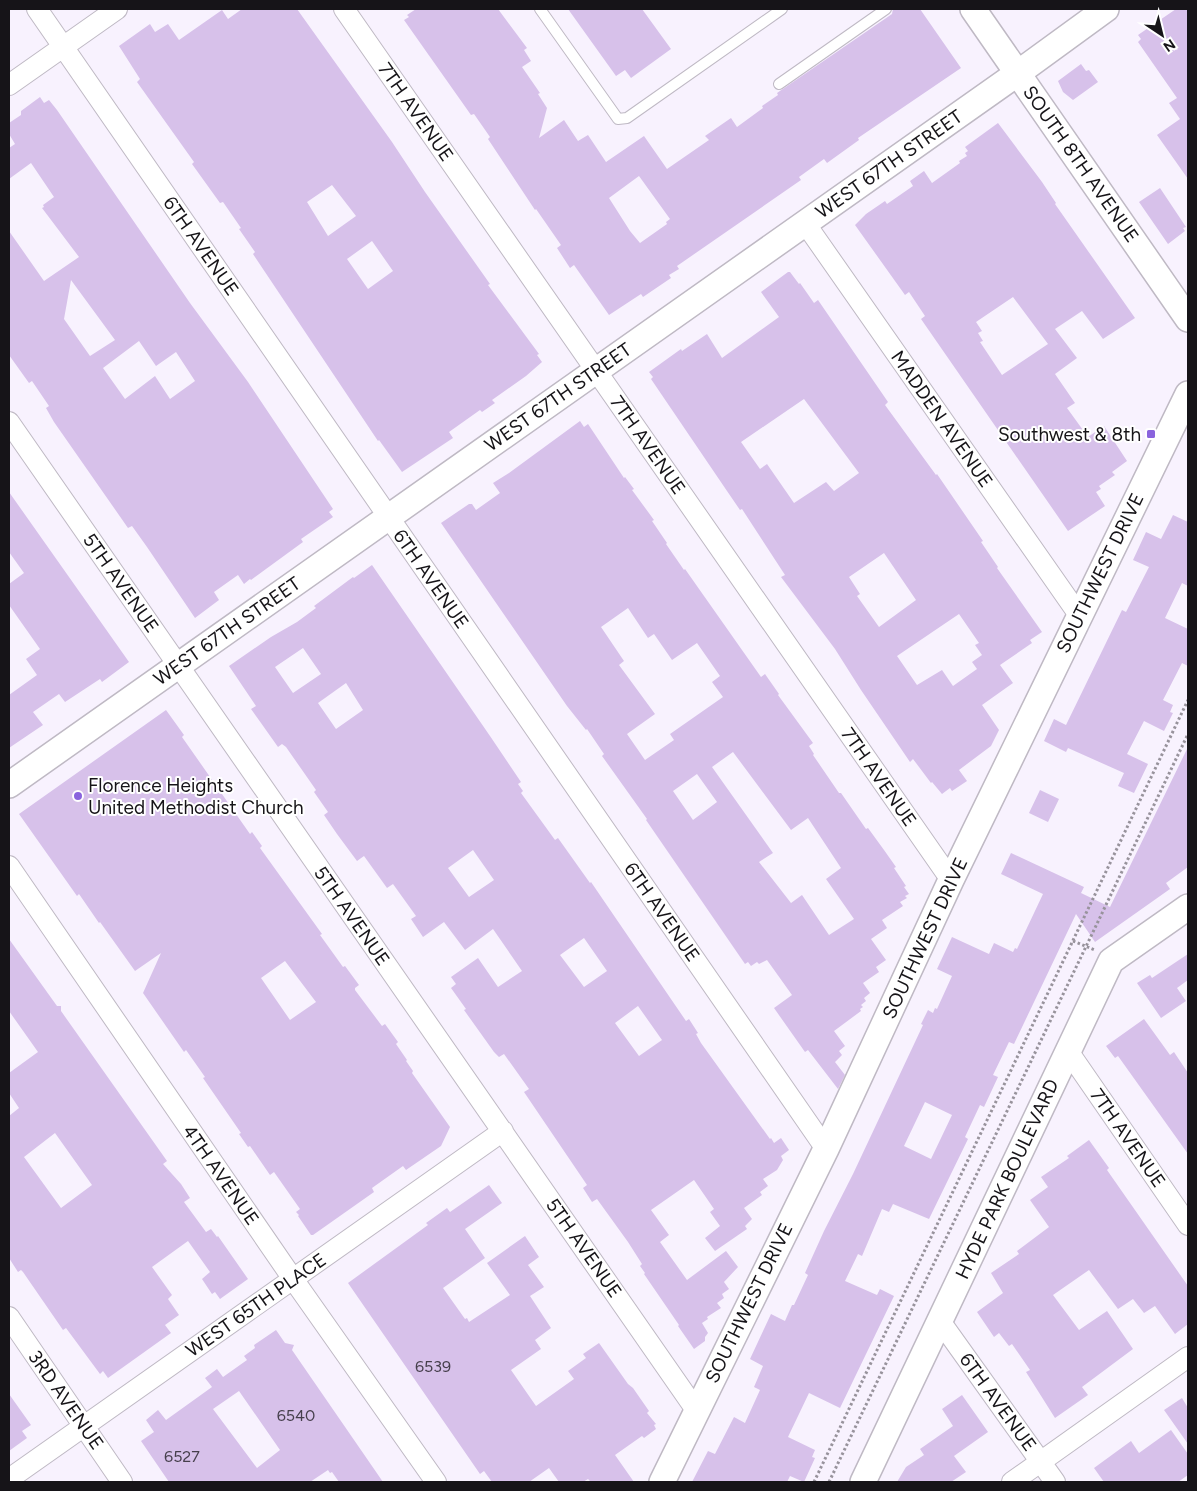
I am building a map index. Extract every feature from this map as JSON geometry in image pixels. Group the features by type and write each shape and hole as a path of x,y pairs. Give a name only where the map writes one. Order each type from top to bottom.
{"street":[{"name":"6TH AVENUE","path":"37,9 826,1149"},
{"path":"9,85 117,9"},
{"name":"7TH AVENUE","path":"344,9 951,880"},
{"name":"SOUTH 8TH AVENUE","path":"974,9 1188,319"},
{"name":"WEST 67TH STREET","path":"9,785 1106,9"},
{"name":"MADDEN AVENUE","path":"805,223 1080,615"},
{"name":"SOUTHWEST DRIVE","path":"662,1482 826,1149 951,880 1188,394"},
{"name":"5TH AVENUE","path":"9,422 696,1410"},
{"name":"4TH AVENUE","path":"9,866 293,1279 436,1482"},
{"name":"HYDE PARK BOULEVARD","path":"863,1482 1111,961 1188,907"},
{"name":"7TH AVENUE","path":"1068,1051 1188,1225"},
{"name":"WEST 65TH PLACE","path":"9,1479 503,1132"},
{"name":"3RD AVENUE","path":"9,1318 122,1482"},
{"name":"6TH AVENUE","path":"940,1321 1056,1482"},
{"path":"1012,1482 1188,1358"}],"lane":[{"path":"540,9 618,119 626,118 782,9"},
{"path":"779,84 886,9"}],"path":[{"path":"814,1482 1188,700"},
{"path":"829,1482 1188,734"},
{"path":"1073,941 1096,950"}],"building":[{"path":"242,9 297,9 392,142 490,284 488,285 539,354 537,355 542,362 492,400 495,403 482,412 480,410 449,432 453,438 402,472 378,441 253,254 255,252 239,229 241,228 223,202 220,203 192,164 194,162 137,82 140,79 119,46 150,24 155,32 168,24 179,40 222,10 228,19","holes":["332,185 356,216 328,236 307,202","372,241 393,271 368,289 347,259"]},
{"path":"416,9 498,9 527,48 524,50 531,61 522,67 540,93 538,94 547,108 539,138 564,120 578,141 588,135 606,162 644,136 667,169 709,140 705,136 731,118 737,127 763,108 762,106 778,95 777,93 892,14 893,9 920,9 961,68 858,138 859,140 827,163 824,159 799,177 801,180 677,266 679,269 669,275 671,278 643,297 641,294 609,315 574,265 570,268 557,248 561,245 535,210 488,139 490,137 474,114 471,115 404,20 409,17 407,15","holes":["639,176 670,219 666,222 667,224 640,243 609,198"]},
{"path":"568,9 642,9 671,49 631,78 625,70 616,76"},
{"path":"1176,9 1188,9 1188,179 1157,135 1180,119 1169,103 1177,98 1138,42 1141,39 1138,35"},
{"path":"1081,64 1086,71 1089,70 1098,82 1073,100 1063,92 1058,81"},
{"path":"40,97 44,103 49,100 57,110 190,303 248,382 333,509 329,512 333,517 301,539 303,542 251,580 244,584 238,575 214,592 219,600 195,618 132,526 128,528 54,422 46,408 49,406 32,381 29,383 9,355 9,231 44,281 79,257 42,208 44,207 43,205 54,197 31,163 9,179 9,148 15,144 9,134 9,123 21,115 21,111","holes":["71,280 115,340 90,356 64,319","139,341 156,366 176,352 195,381 170,399 155,376 125,399 103,368"]},
{"path":"998,123 1042,182 1055,204 1135,318 1103,339 1082,311 1055,329 1077,358 1055,374 1075,403 1067,408 1088,437 1104,426 1127,461 1112,472 1115,475 1099,486 1101,489 1096,492 1105,506 1068,531 921,319 925,316 909,292 905,295 855,225 866,214 885,201 887,204 913,186 910,181 924,171 932,183 967,156 965,153 968,151 965,147","holes":["1013,297 1048,344 1002,375 980,342 983,341 978,333 982,331 976,322"]},
{"path":"1160,188 1186,227 1183,228 1185,231 1168,244 1139,202"},
{"path":"790,272 814,303 818,300 888,402 885,405 937,474 983,541 981,542 997,568 1042,632 1030,640 1032,643 1000,665 1013,683 982,705 999,730 991,746 959,770 967,781 952,791 950,788 942,794 913,759 910,762 835,649 781,577 785,575 742,509 740,510 651,379 653,377 649,372 681,349 682,351 707,334 722,358 779,317 761,292","holes":["804,399 859,473 834,491 826,482 794,503 767,464 760,469 741,442","884,553 916,600 879,627 857,596 860,594 849,577","959,614 979,643 975,645 982,655 972,662 977,669 953,686 942,670 917,685 897,656"]},
{"path":"580,421 584,427 588,424 624,478 634,489 632,490 654,520 652,521 684,570 761,677 765,674 813,743 809,746 813,755 839,793 841,793 866,829 868,828 896,867 894,868 909,894 905,896 907,898 900,902 903,906 882,920 887,928 871,939 886,960 876,967 879,972 863,983 870,993 864,998 866,1001 861,1005 863,1007 860,1009 861,1011 834,1031 845,1046 839,1051 842,1055 835,1062 845,1075 838,1089 808,1050 805,1052 774,1008 792,995 767,960 759,964 757,962 751,966 748,962 745,964 602,756 604,754 587,729 567,706 441,523 469,504 472,504 476,510 500,493 493,483","holes":["628,608 648,638 654,634 672,660 697,643 720,676 712,682 723,697 670,734 674,740 645,760 627,734 655,714 619,665 624,661 601,627","733,752 791,830 808,818 841,868 826,879 854,919 829,935 802,895 791,903 759,862 773,853 712,767","697,774 717,802 693,820 673,791"]},
{"path":"9,492 129,662 102,682 100,679 65,702 59,694 33,712 43,725 9,748 9,695 37,675 26,659 40,649 9,605 9,584 24,573 9,552"},
{"path":"1173,515 1188,522 1188,586 1182,583 1165,618 1188,629 1188,666 1182,663 1163,700 1173,705 1170,712 1173,713 1164,731 1144,721 1127,754 1148,764 1134,793 1118,786 1124,773 1068,748 1066,752 1044,741 1054,719 1066,725 1122,610 1126,612 1149,567 1133,560 1146,532 1161,539"},
{"path":"372,565 521,782 518,784 523,791 521,793 555,840 558,838 591,882 686,1021 689,1019 698,1033 696,1034 701,1043 770,1139 774,1143 781,1138 789,1150 781,1156 783,1160 777,1170 763,1179 768,1186 760,1192 762,1195 744,1208 752,1219 745,1226 747,1229 715,1251 705,1238 720,1226 710,1212 714,1209 694,1180 651,1210 669,1235 660,1242 687,1280 726,1251 738,1267 724,1282 729,1289 722,1294 724,1298 717,1303 721,1308 707,1317 708,1319 702,1323 708,1333 705,1341 694,1349 644,1274 640,1266 642,1264 628,1242 597,1199 592,1202 583,1188 587,1185 524,1092 529,1089 504,1054 499,1057 494,1052 451,988 456,984 451,977 478,958 498,987 522,971 493,929 465,950 444,922 423,937 411,919 416,916 393,884 387,888 364,856 357,861 337,834 324,815 328,812 314,792 316,790 286,747 282,744 278,747 251,709 256,706 229,666 271,637 297,622 316,608 314,606","holes":["303,648 321,674 293,693 275,667","346,683 363,710 336,729 318,703","473,850 494,880 469,897 448,868","584,938 607,971 584,987 560,955","638,1006 662,1040 639,1056 615,1023"]},
{"path":"166,710 184,735 182,737 250,834 252,832 262,846 260,848 322,934 320,935 343,967 345,966 359,985 355,990 382,1026 385,1024 398,1042 396,1044 407,1060 413,1071 412,1073 450,1127 441,1146 406,1170 403,1166 372,1188 374,1192 311,1235 296,1212 300,1209 274,1172 270,1175 250,1146 248,1147 239,1134 241,1133 203,1078 205,1077 186,1050 184,1052 143,993 161,953 135,971 79,894 77,896 19,814","holes":["285,961 316,1002 290,1020 261,978"]},
{"path":"1188,747 1188,867 1166,883 1170,889 1095,942 1076,914 1014,1044 1009,1042 993,1075 998,1077 984,1107 980,1105 965,1137 968,1139 929,1219 893,1204 889,1212 882,1209 862,1256 858,1254 845,1281 877,1295 880,1289 894,1296 840,1408 809,1393 788,1437 815,1450 812,1457 815,1458 804,1482 790,1476 787,1482 692,1482 708,1451 715,1454 734,1417 745,1423 760,1390 754,1387 763,1366 750,1359 771,1314 785,1321 792,1305 794,1305 808,1275 805,1273 923,1025 921,1024 928,1010 933,1013 935,1008 937,1009 952,976 937,969 952,937 989,954 994,943 1013,952 1015,948 1017,949 1043,894 1001,874 1011,853 1084,887 1081,893 1110,907","holes":["925,1102 952,1115 931,1159 904,1146"]},
{"path":"1040,790 1059,799 1048,822 1029,813"},
{"path":"9,939 57,1006 61,1006 61,1011 167,1161 163,1164 181,1184 190,1198 184,1202 206,1232 211,1229 218,1236 248,1279 220,1299 215,1292 212,1294 202,1279 210,1272 188,1241 152,1267 172,1295 168,1299 179,1315 165,1325 171,1333 108,1378 103,1371 100,1374 66,1328 63,1330 23,1272 21,1270 18,1272 9,1258 9,1116 19,1108 9,1093 9,1073 38,1052 9,1011","holes":["55,1133 92,1185 61,1208 24,1157"]},
{"path":"1188,954 1188,980 1177,988 1186,1001 1161,1018 1137,983 1150,975 1152,978"},
{"path":"1144,1019 1170,1055 1174,1052 1188,1073 1188,1154 1118,1056 1115,1058 1106,1046"},
{"path":"1089,1140 1109,1168 1107,1170 1188,1286 1188,1324 1175,1334 1155,1306 1144,1313 1133,1299 1118,1309 1089,1270 1053,1295 1079,1330 1107,1311 1133,1349 1082,1387 1088,1395 1055,1418 1026,1372 1030,1370 1012,1344 1009,1346 999,1333 994,1337 977,1312 1003,1293 991,1273 1019,1254 1017,1251 1049,1227 1030,1200 1048,1187 1041,1177 1069,1158 1067,1156"},
{"path":"489,1185 502,1203 465,1229 485,1258 443,1288 469,1322 510,1295 487,1263 525,1236 539,1257 528,1265 544,1287 530,1296 551,1328 535,1340 541,1349 511,1370 536,1406 574,1379 568,1371 586,1358 583,1354 599,1343 628,1384 633,1388 649,1411 647,1413 656,1424 654,1425 656,1429 644,1438 642,1436 615,1455 634,1482 591,1482 588,1479 583,1482 559,1482 549,1468 529,1482 492,1482 484,1471 480,1474 348,1283 428,1225 426,1223 447,1208 450,1212"},
{"path":"276,1330 285,1343 294,1345 292,1350 383,1482 339,1482 332,1472 330,1473 328,1470 310,1482 169,1482 141,1441 154,1432 146,1420 158,1410 166,1420 212,1387 205,1378 217,1369 223,1377 247,1360 244,1356 255,1348 254,1345","holes":["239,1391 280,1450 257,1468 213,1409"]},
{"path":"9,1394 31,1425 22,1431 27,1438 9,1451"},
{"path":"962,1395 988,1432 954,1456 966,1472 951,1482 897,1482 906,1467 924,1455 920,1449 953,1426 942,1409"},
{"path":"1182,1398 1188,1408 1188,1444 1164,1410"},
{"path":"1171,1430 1188,1454 1188,1475 1178,1482 1104,1482 1094,1468 1131,1441 1139,1453"}],"place":[{"name":"Southwest & 8th","path":"1151,434"},
{"name":"Florence Heights United Methodist Church","path":"78,796"}]}
